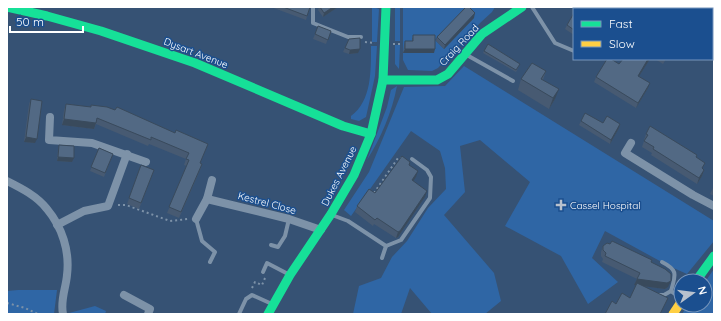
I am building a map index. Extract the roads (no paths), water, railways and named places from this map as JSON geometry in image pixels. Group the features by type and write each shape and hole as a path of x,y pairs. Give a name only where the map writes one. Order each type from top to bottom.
{"street":[{"name":"Dysart Avenue","path":"7,7 48,12 195,62 343,126 371,134"},
{"name":"Dukes Avenue","path":"268,314 290,275 321,230 354,175 371,134 383,80 386,7"},
{"name":"Craig Road","path":"383,80 437,80 448,74 482,34 508,11 522,7"},
{"path":"50,118 49,140 92,143 127,154 146,162"},
{"path":"631,143 625,153 693,195 714,206"},
{"path":"57,226 84,211 108,206 127,154"},
{"path":"197,216 207,199 212,180"},
{"path":"7,181 25,190 47,208 66,246 68,262 62,308 63,314"},
{"name":"Kestrel Close","path":"207,199 289,219 321,230"},
{"path":"702,273 714,256"},
{"path":"124,295 150,309 148,314"}],"lane":[{"path":"313,7 313,23 348,37 360,37"},
{"path":"532,7 555,43 573,51"},
{"path":"465,54 513,81"},
{"path":"382,258 386,246 401,240 430,198 431,177 427,170 412,159"},
{"path":"331,214 348,221 386,246"},
{"path":"197,216 202,241 215,252 210,262"},
{"path":"271,245 278,247 285,236 289,219"},
{"path":"655,295 664,295 672,290 674,270 671,266 662,262"},
{"path":"263,272 267,263 290,275"},
{"path":"239,314 246,299 252,295 273,304"}],"place":[{"name":"Cassel Hospital","path":"561,205"}]}
